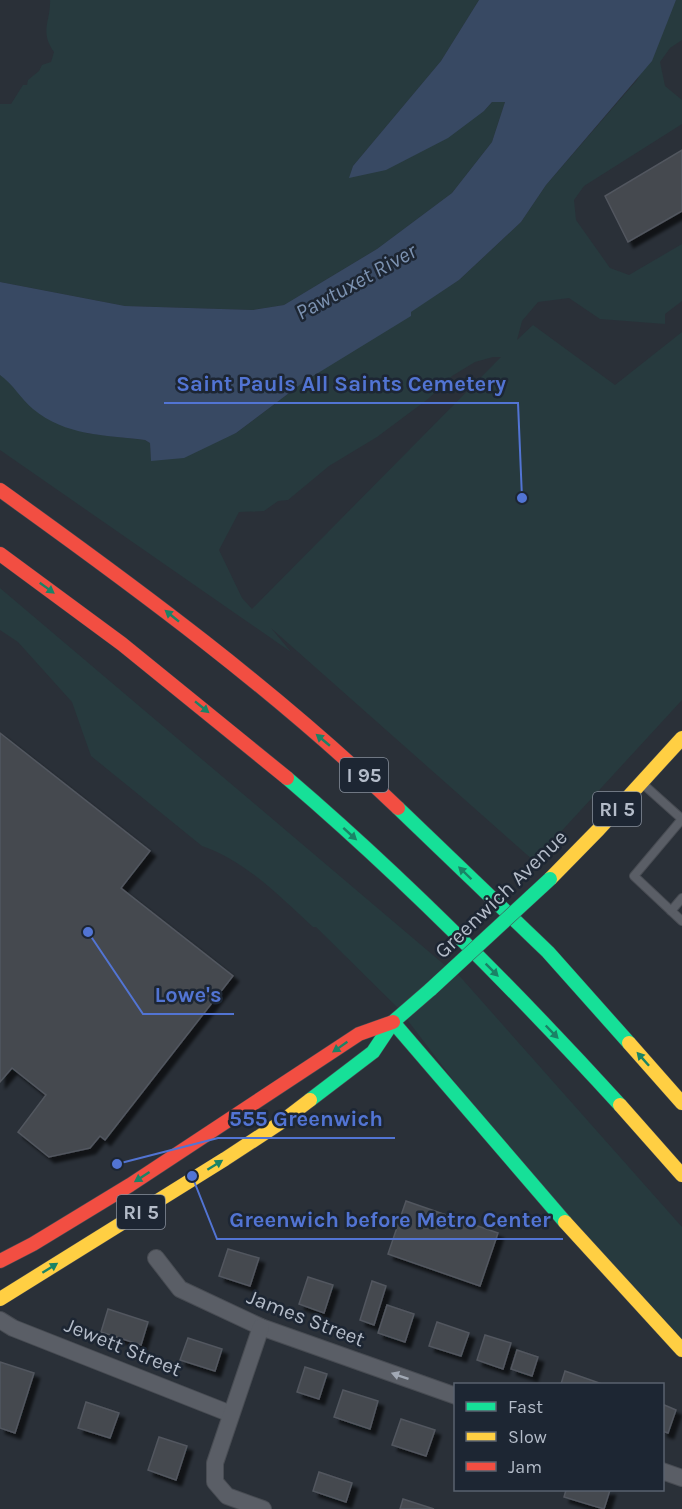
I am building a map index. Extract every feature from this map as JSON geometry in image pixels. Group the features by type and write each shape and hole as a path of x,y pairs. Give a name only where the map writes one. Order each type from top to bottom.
{"main road":[{"name":"I 95","path":"0,490 141,592 247,676 353,765 548,952 682,1103"},
{"name":"I 95","path":"0,554 88,618 197,703 295,785 374,856 512,989 682,1174"},
{"name":"Greenwich Avenue","path":"0,1299 280,1123 373,1052 393,1022 550,879 682,738"},
{"name":"Greenwich Avenue","path":"0,1261 130,1185 359,1034 393,1022"},
{"path":"393,1022 568,1225 682,1350"}],"street":[{"name":"James Street","path":"156,1258 180,1289 261,1327 454,1395"},
{"name":"Jewett Street","path":"0,1320 13,1328 231,1414"},
{"path":"261,1327 215,1463 215,1482 227,1496 263,1509"},
{"path":"664,1471 682,1478"}],"lane":[{"path":"641,783 682,819 634,876 682,921"},
{"path":"671,911 682,898"}],"green space":[{"path":"50,0 479,0 441,61 353,166 350,177 484,111 492,102 505,102 492,142 452,193 377,249 284,305 253,310 125,306 0,282 0,104 11,104 23,85 27,85 28,80 39,71 42,65 51,62 54,52 46,32"},
{"path":"676,0 682,0 682,40 670,48 660,62 665,86 682,100 682,124 584,186 574,200 576,220 610,268 629,275 682,244 682,301 665,314 665,324 600,319 569,298 538,302 522,321 517,340 533,325 615,385 682,332 682,700 534,861 271,628 291,652 0,450 0,375 86,433 145,440 150,443 151,460 236,433 305,381 459,280 521,222 546,185 637,80","holes":["501,357 252,609 242,598 219,550 239,512 264,511 278,501 288,500 329,466 377,437 428,399 452,376 475,362"]},
{"path":"0,588 447,967 456,972 682,1227 682,1350 531,1182 399,1009 316,927 313,927 261,880 233,861 202,846 91,756 72,702 18,642 0,630"}],"water":[{"name":"Pawtuxet River","path":"479,0 676,0 652,61 546,185 521,222 459,280 411,312 411,316 305,381 236,433 184,458 151,461 150,443 145,440 86,433 59,425 33,409 0,375 0,282 125,306 253,310 284,305 377,249 452,193 492,142 505,102 492,102 484,111 448,138 386,170 349,178 353,166 441,61"}],"building":[{"path":"682,150 682,211 628,242 605,196"},
{"path":"0,733 150,851 121,888 233,976 105,1140 100,1136 90,1148 49,1157 18,1132 46,1095 12,1068 0,1082"},
{"path":"406,1201 498,1233 480,1286 388,1254"},
{"path":"228,1249 259,1258 250,1286 219,1276"},
{"path":"308,1277 333,1285 324,1313 299,1304"},
{"path":"372,1281 386,1286 374,1325 360,1320"},
{"path":"387,1305 414,1314 405,1342 378,1333"},
{"path":"108,1309 148,1322 141,1345 101,1332"},
{"path":"437,1322 469,1333 461,1356 429,1346"},
{"path":"485,1335 511,1343 503,1369 477,1360"},
{"path":"188,1338 222,1349 215,1371 180,1360"},
{"path":"517,1350 538,1357 532,1376 511,1369"},
{"path":"0,1362 34,1373 15,1433 0,1428"},
{"path":"305,1367 327,1374 319,1399 297,1392"},
{"path":"565,1371 599,1383 561,1383"},
{"path":"343,1390 378,1401 370,1429 334,1417"},
{"path":"86,1402 119,1413 110,1438 78,1428"},
{"path":"664,1405 676,1410 668,1433 664,1432"},
{"path":"401,1419 435,1430 426,1456 392,1445"},
{"path":"159,1437 187,1446 176,1480 148,1470"},
{"path":"319,1472 352,1483 346,1502 313,1491"},
{"path":"566,1491 610,1491 604,1509 564,1497"},
{"path":"403,1499 434,1509 400,1509"}],"traffic: fast":[{"path":"287,778 331,816 458,936 620,1105"},
{"path":"398,808 548,952 629,1043"},
{"path":"431,989 550,879"},
{"path":"310,1100 373,1052 393,1022 431,989"},
{"path":"393,1022 565,1222"}],"traffic: slow":[{"path":"550,879 682,738"},
{"path":"629,1043 682,1103"},
{"path":"0,1299 225,1159 310,1100"},
{"path":"620,1105 682,1175"},
{"path":"565,1222 682,1350"}],"traffic: jam":[{"path":"0,490 205,642 303,722 398,808"},
{"path":"0,554 122,644 287,778"},
{"path":"0,1261 33,1244 130,1185 359,1034 393,1022"}],"place":[{"name":"Saint Pauls All Saints Cemetery","path":"522,498"},
{"name":"Lowe's","path":"88,932"},
{"name":"555 Greenwich","path":"117,1164"},
{"name":"Greenwich before Metro Center","path":"192,1176"}]}
